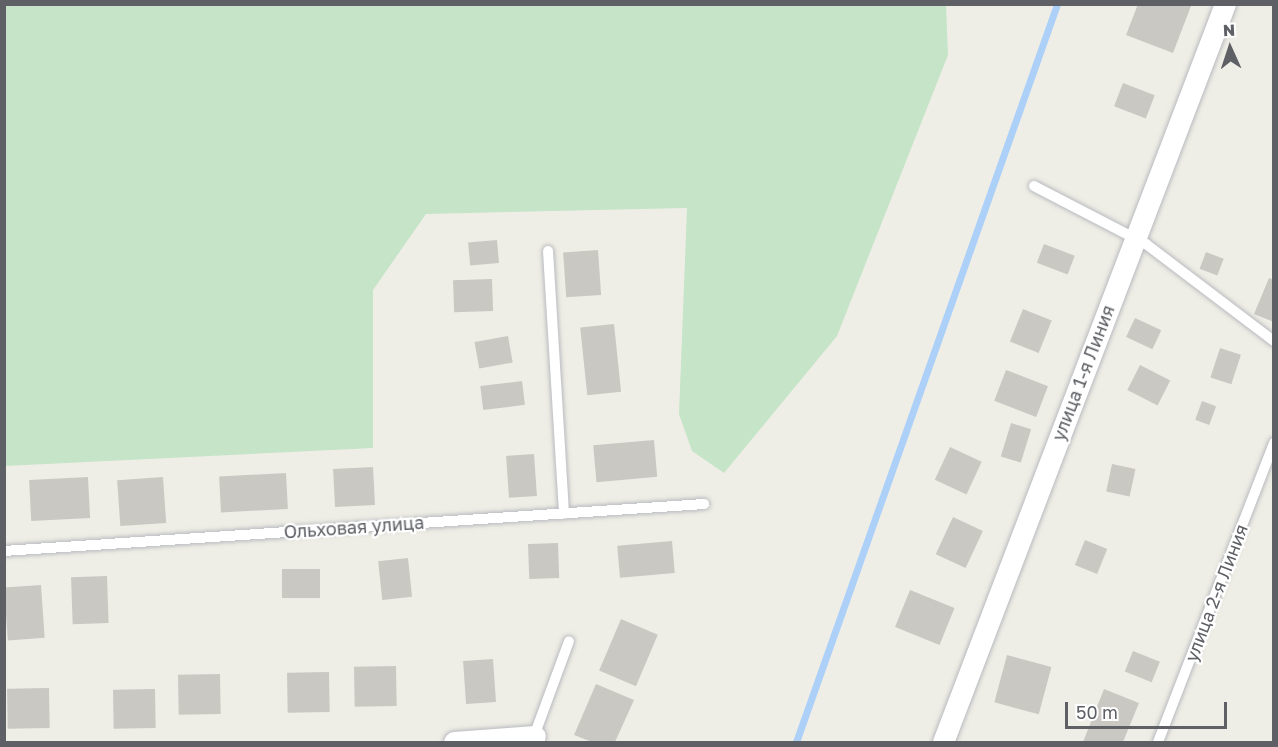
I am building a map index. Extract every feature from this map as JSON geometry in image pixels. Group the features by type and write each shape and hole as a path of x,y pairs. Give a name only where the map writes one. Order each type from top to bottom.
{"street":[{"name":"улица 1-я Линия","path":"943,742 1225,4"},
{"path":"454,742 533,739"}],"lane":[{"path":"1034,186 1135,238 1274,341"},
{"path":"548,251 564,514"},
{"name":"улица 2-я Линия","path":"1158,742 1274,442"},
{"name":"Ольховая улица","path":"4,551 704,504"},
{"path":"533,739 569,640"}],"green space":[{"path":"4,5 946,5 948,55 837,336 724,473 692,451 679,414 687,208 426,214 373,290 373,448 5,466"}],"building":[{"path":"1138,4 1191,6 1173,53 1126,35"},
{"path":"1123,83 1155,95 1146,119 1114,106"},
{"path":"497,240 499,263 470,265 468,243"},
{"path":"1044,244 1075,256 1068,274 1037,263"},
{"path":"598,250 601,295 566,297 563,252"},
{"path":"1206,252 1224,259 1217,276 1200,269"},
{"path":"1269,278 1274,280 1274,322 1254,314"},
{"path":"492,279 493,311 454,312 453,280"},
{"path":"1023,309 1052,321 1039,353 1010,341"},
{"path":"1135,318 1161,330 1152,349 1126,337"},
{"path":"614,324 621,392 587,395 580,328"},
{"path":"508,336 513,363 479,368 475,342"},
{"path":"1220,348 1241,355 1231,384 1210,377"},
{"path":"1140,365 1170,380 1158,405 1127,390"},
{"path":"1006,370 1048,386 1036,417 994,401"},
{"path":"522,381 525,405 483,410 480,386"},
{"path":"1202,401 1216,406 1209,425 1195,420"},
{"path":"1011,423 1031,429 1021,463 1001,456"},
{"path":"654,440 657,477 596,482 593,445"},
{"path":"950,447 982,462 967,494 935,480"},
{"path":"534,454 537,496 509,498 506,456"},
{"path":"1112,464 1135,469 1130,496 1106,491"},
{"path":"373,467 375,505 335,507 333,469"},
{"path":"286,473 288,509 221,512 219,477"},
{"path":"88,477 90,518 31,521 29,480"},
{"path":"163,477 166,523 120,526 117,480"},
{"path":"953,517 983,531 966,568 936,554"},
{"path":"1085,540 1107,549 1097,574 1075,565"},
{"path":"672,541 675,573 620,578 617,546"},
{"path":"558,543 559,578 529,579 528,544"},
{"path":"408,558 412,597 382,600 378,561"},
{"path":"282,569 320,569 320,598 282,598"},
{"path":"107,576 109,623 73,624 71,577"},
{"path":"41,585 45,638 8,640 4,588"},
{"path":"910,590 955,608 940,645 895,627"},
{"path":"621,619 658,635 636,686 599,671"},
{"path":"1133,651 1160,662 1152,682 1125,671"},
{"path":"1007,655 1051,667 1039,714 994,702"},
{"path":"493,659 496,702 466,704 463,661"},
{"path":"396,666 397,706 355,707 354,667"},
{"path":"329,672 330,712 288,713 287,673"},
{"path":"220,674 221,714 179,715 178,675"},
{"path":"596,684 634,700 615,742 592,742 574,735"},
{"path":"49,688 50,728 8,729 7,689"},
{"path":"155,689 156,728 114,729 113,690"},
{"path":"1104,689 1139,703 1123,742 1083,742"}],"waterway":[{"path":"796,742 1057,4"}]}
